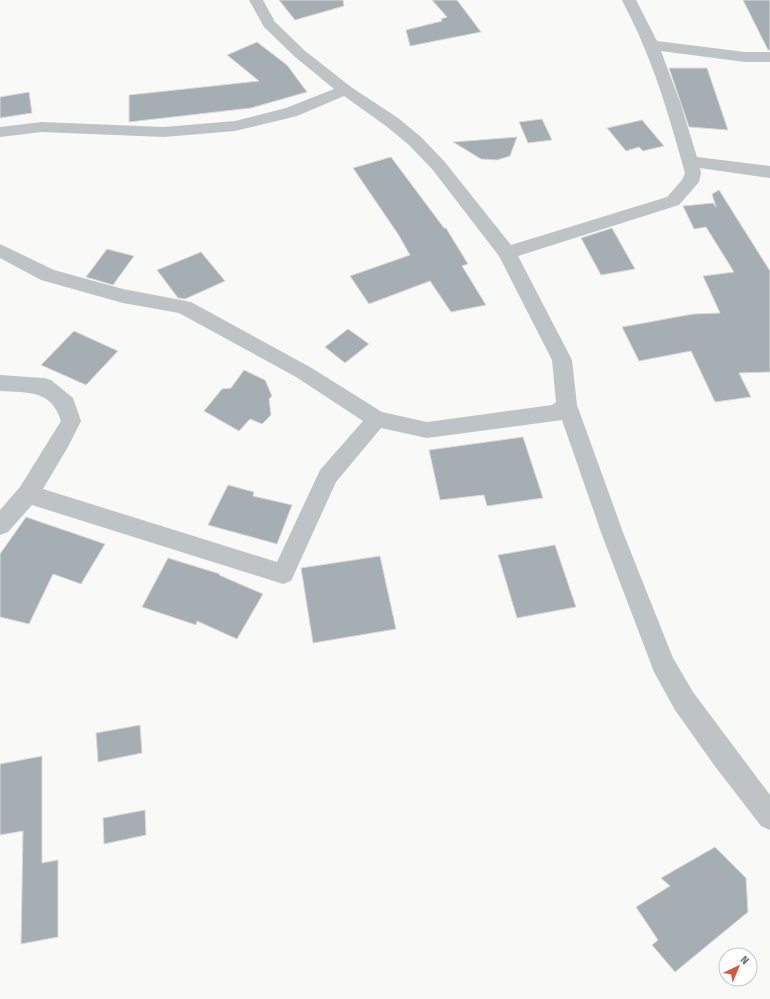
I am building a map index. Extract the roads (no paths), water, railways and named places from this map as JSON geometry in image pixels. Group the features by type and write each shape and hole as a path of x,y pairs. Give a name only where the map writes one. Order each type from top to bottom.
{"street":[{"path":"256,0 269,24 300,53 345,90 392,122 415,141 438,165 507,253 562,360 567,405 613,535 663,664 684,701 770,817"},
{"path":"507,253 673,201 690,182 693,173 688,161 673,105 651,45 629,0"},
{"path":"651,45 745,57 770,57"},
{"path":"0,132 42,127 164,132 235,126 291,112 345,90"},
{"path":"688,161 770,172"},
{"path":"0,250 48,275 123,296 184,307 303,372 377,419 427,430 557,413 567,405"},
{"path":"0,383 44,386 66,404 71,421 62,439 28,494 0,525"},
{"path":"28,494 283,574 328,476 377,419"}]}
